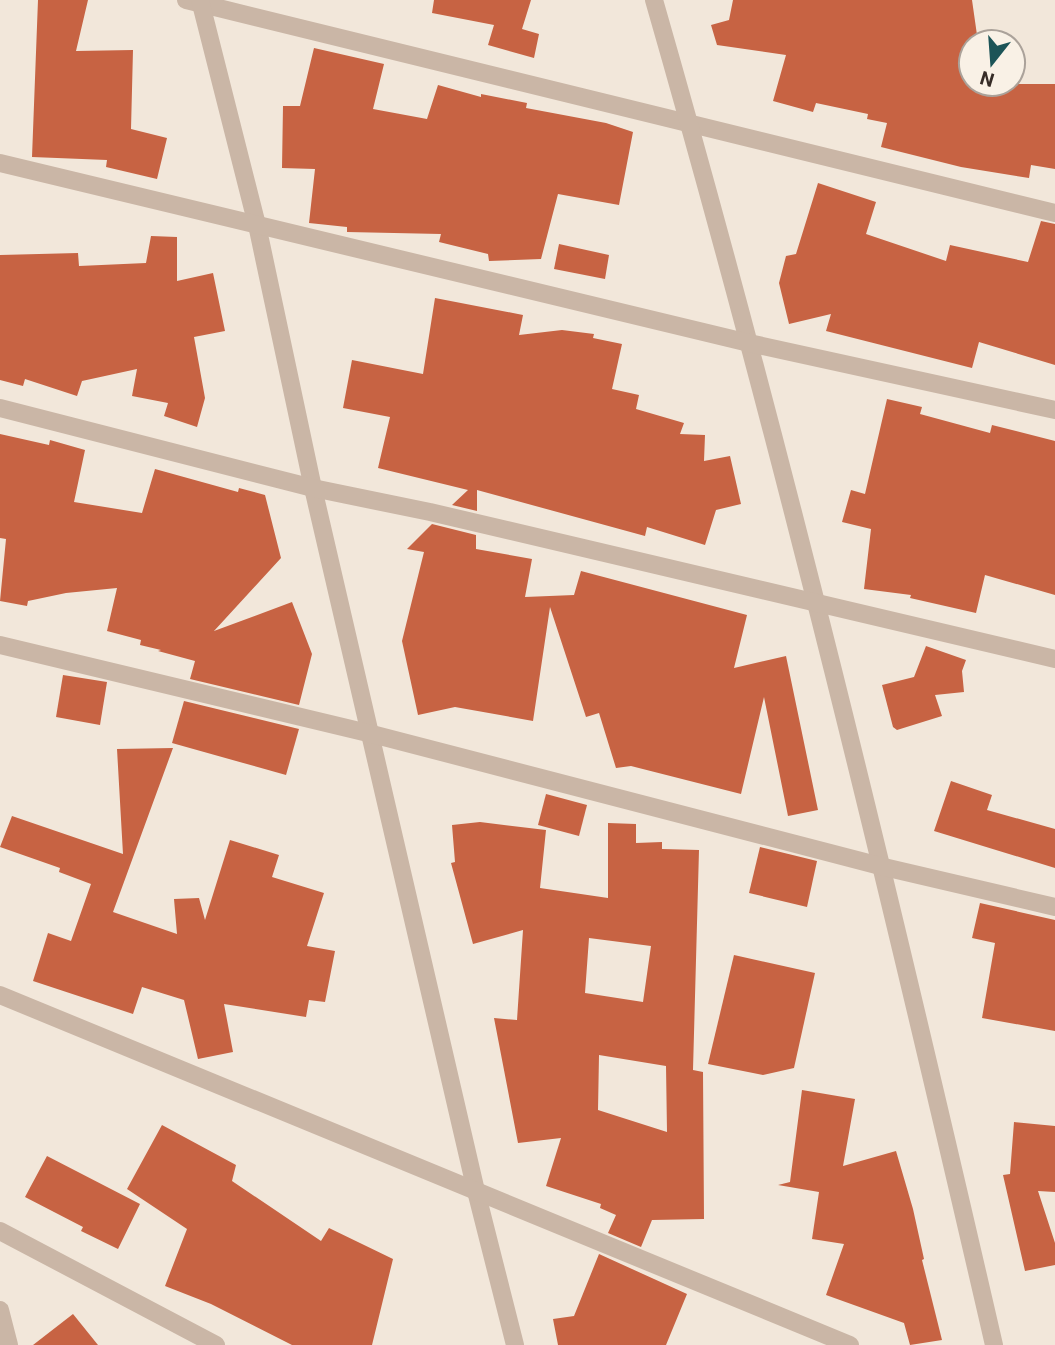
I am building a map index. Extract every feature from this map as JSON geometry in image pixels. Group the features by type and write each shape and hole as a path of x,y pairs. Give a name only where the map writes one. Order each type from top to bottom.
{"street":[{"path":"654,0 749,343 884,867 994,1345"},
{"path":"515,1345 476,1191 313,488 257,225 196,1 1055,213"},
{"path":"0,163 749,343 1055,410"},
{"path":"0,408 313,488 456,518 1055,659"},
{"path":"0,645 372,734 884,867 1055,907"},
{"path":"0,995 850,1345"},
{"path":"0,1231 216,1345"},
{"path":"0,1310 9,1345"}],"building":[{"path":"38,0 88,0 76,51 133,50 131,129 167,138 157,179 106,167 107,160 32,157"},
{"path":"434,0 531,0 522,29 539,34 534,58 488,45 494,25 432,13"},
{"path":"733,0 972,0 976,28 957,28 957,98 1027,98 1027,84 1055,84 1055,169 1031,165 1029,178 961,167 881,147 887,123 867,119 868,114 816,103 813,112 773,101 786,55 717,45 711,25 729,20"},
{"path":"314,48 384,64 373,109 427,119 438,85 481,97 481,94 527,103 526,108 606,123 633,132 619,205 558,194 541,259 489,261 488,254 439,242 441,234 347,232 347,227 309,223 315,169 282,168 283,106 300,106"},
{"path":"818,183 876,202 866,234 946,261 950,245 1028,262 1041,221 1055,224 1055,365 979,342 972,368 826,331 831,314 789,324 779,283 786,256 796,254"},
{"path":"151,236 177,237 177,281 213,273 225,331 194,337 205,398 197,427 164,416 168,403 132,396 137,369 82,381 77,396 25,379 23,386 0,380 0,255 78,253 79,266 146,263"},
{"path":"559,244 609,255 605,279 554,269"},
{"path":"435,298 523,315 519,335 562,330 594,334 593,338 622,344 612,389 639,395 636,409 684,423 680,434 705,435 704,461 730,456 741,504 716,510 705,545 647,527 645,536 477,490 477,511 452,505 468,490 378,468 390,417 343,408 352,360 423,374"},
{"path":"887,399 922,407 920,414 990,433 992,425 1055,441 1055,595 985,575 976,613 910,598 911,595 864,589 871,529 842,522 851,490 865,494"},
{"path":"0,434 49,445 50,440 85,450 74,502 142,513 155,469 238,492 239,488 265,495 281,558 214,631 292,602 312,654 299,705 190,679 195,661 140,645 141,640 107,631 117,588 66,593 28,601 27,606 0,601 6,539 0,538"},
{"path":"432,524 476,535 476,549 532,559 525,597 574,595 581,571 747,615 734,668 786,656 818,810 788,816 764,697 741,794 631,766 616,768 599,713 586,717 550,607 533,721 455,707 418,715 402,641 424,552 407,549"},
{"path":"926,646 966,660 962,671 964,692 935,695 942,716 897,730 893,727 882,685 914,677"},
{"path":"63,675 107,682 100,725 56,717"},
{"path":"184,701 299,729 286,775 172,743"},
{"path":"173,748 113,912 177,934 174,899 199,898 205,920 230,840 279,855 272,877 324,893 307,946 335,951 325,1002 309,1000 306,1017 224,1004 233,1052 198,1059 184,1000 142,987 133,1014 33,981 48,933 71,941 91,884 59,872 60,868 0,847 12,816 123,854 117,749"},
{"path":"951,781 992,795 987,810 1055,829 1055,868 934,831"},
{"path":"546,794 587,805 579,836 538,825"},
{"path":"480,822 546,830 540,888 608,898 608,823 636,824 636,843 662,842 662,849 699,850 693,1070 703,1072 704,1219 652,1220 641,1247 608,1233 616,1215 600,1208 601,1204 546,1186 561,1138 518,1143 494,1018 517,1020 523,930 473,944 451,863 455,862 452,825","holes":["589,938 651,946 643,1002 585,993","599,1055 666,1066 667,1132 598,1110"]},
{"path":"760,847 817,861 807,907 749,893"},
{"path":"980,903 1055,920 1055,1031 982,1018 995,943 972,938"},
{"path":"734,955 815,973 794,1068 763,1075 708,1064"},
{"path":"802,1090 855,1099 843,1166 896,1151 913,1209 924,1259 922,1260 942,1340 910,1345 904,1323 826,1295 844,1244 812,1239 819,1192 778,1185 790,1182"},
{"path":"1014,1122 1055,1126 1055,1192 1038,1191 1055,1243 1055,1265 1025,1271 1003,1175 1010,1174"},
{"path":"162,1125 236,1165 232,1181 321,1241 329,1228 393,1259 372,1345 292,1345 211,1304 165,1286 187,1229 127,1189"},
{"path":"47,1156 140,1204 118,1249 81,1231 83,1227 25,1197"},
{"path":"599,1254 687,1294 666,1345 558,1345 553,1319 574,1316"},
{"path":"73,1314 98,1345 33,1345"}]}
